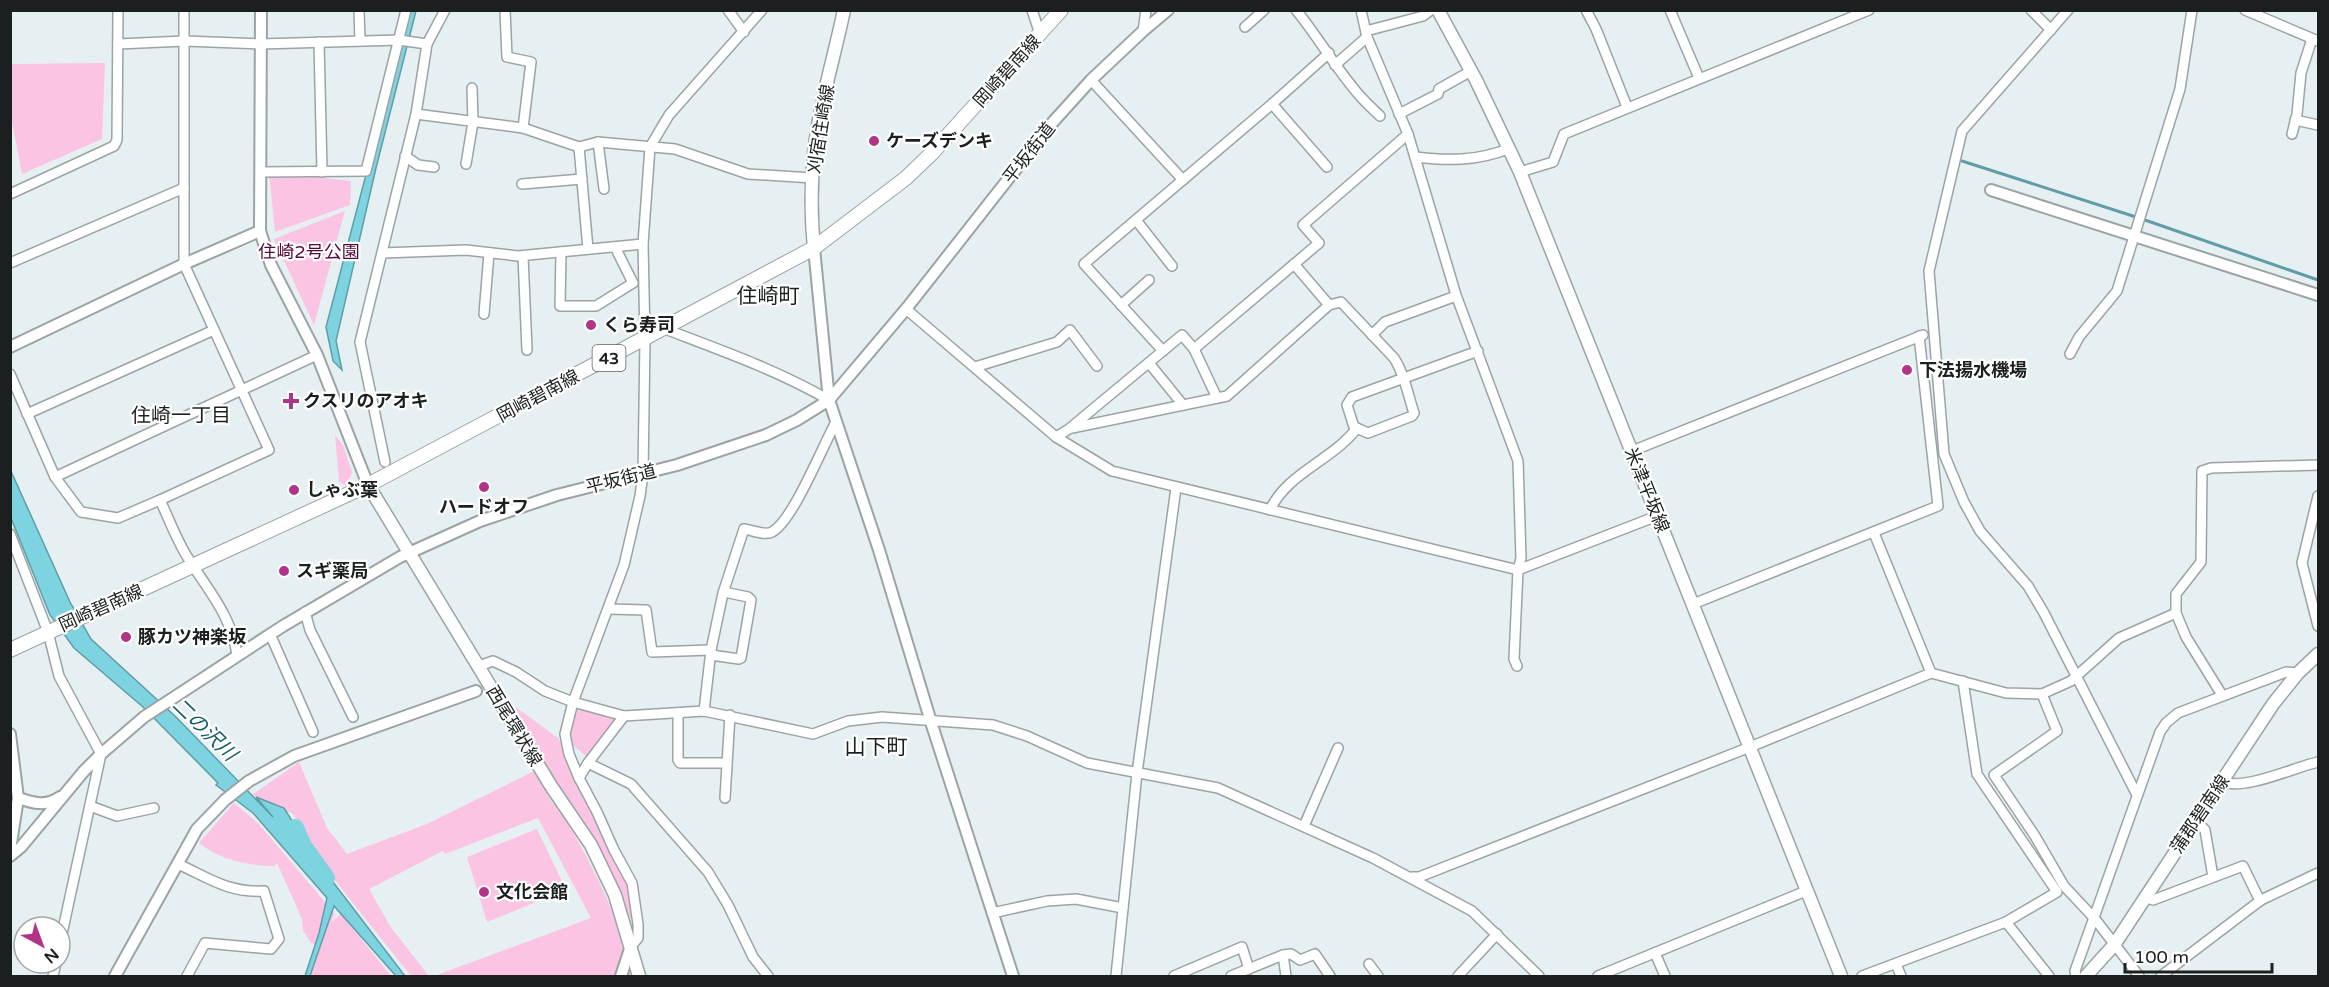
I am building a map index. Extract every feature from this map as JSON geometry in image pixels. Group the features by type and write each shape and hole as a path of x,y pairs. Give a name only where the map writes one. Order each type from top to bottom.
{"main road":[{"name":"刈宿住崎線","path":"814,248 811,219 813,178 823,98 844,10"},
{"name":"岡崎碧南線","path":"10,650 368,485 814,248 906,178 932,153 1061,10"},
{"name":"米津平坂線","path":"1439,12 1472,71 1520,172 1841,976"},
{"name":"西尾環状線","path":"368,485 489,686 551,786 591,845 615,895 639,976"},
{"name":"蒲郡碧南線","path":"2086,976 2114,945 2273,704 2298,673 2319,654"}],"street":[{"path":"10,194 114,146 117,140 118,10"},
{"path":"10,374 55,477 81,512 118,518 268,450 184,264 184,10"},
{"path":"261,10 260,231 272,265 317,355 368,485"},
{"path":"359,10 360,41"},
{"path":"262,172 366,171 406,10"},
{"path":"385,462 360,342 416,114 427,44 445,10"},
{"path":"505,10 507,57 531,62 523,128"},
{"path":"728,10 744,32"},
{"path":"621,976 631,946 638,938 632,883 579,778 569,754 565,734 573,702 624,565 640,496 643,474 645,339 643,244 651,147 669,115 762,10"},
{"path":"1032,10 1040,34"},
{"name":"平坂街道","path":"10,856 21,847 101,754 144,717 322,601 410,552 480,521 557,495 677,465 766,435 797,420 829,400 906,309 1053,122 1091,80 1168,10"},
{"path":"1245,27 1264,10"},
{"path":"1296,10 1360,97 1380,116"},
{"path":"1361,10 1366,34 1408,134 1456,296 1518,461 1521,558 1518,570 1514,659 1517,666"},
{"path":"1586,10 1596,29 1627,107"},
{"path":"1670,10 1699,78"},
{"path":"1839,10 1844,21"},
{"path":"1520,172 1553,162 1564,134 1869,10"},
{"path":"2031,10 2051,30"},
{"path":"2068,10 1968,122 1959,138 1948,196 1930,263 1929,292 1944,454 1964,502 1980,531 2028,586 2049,623 2137,795"},
{"path":"2070,354 2079,337 2117,291 2180,89 2192,10"},
{"path":"1143,31 1146,11"},
{"path":"2246,11 2315,40 2301,73 2292,134"},
{"path":"1335,64 1366,34 1439,12"},
{"path":"118,44 185,41 260,44 399,40 427,44"},
{"path":"320,42 322,172"},
{"path":"1163,351 1084,264 1329,53"},
{"path":"1399,114 1438,94 1439,89 1472,71"},
{"path":"1091,80 1183,180"},
{"path":"466,164 473,122 472,88"},
{"path":"1272,104 1327,167"},
{"path":"416,114 523,128 579,147 598,142 675,149 748,174 813,178"},
{"path":"2295,120 2319,125"},
{"path":"1194,350 1318,243 1303,225 1408,134"},
{"path":"598,142 604,189"},
{"path":"579,147 588,249"},
{"path":"1415,157 1461,160 1492,155 1508,149"},
{"path":"405,156 418,165 434,167"},
{"path":"522,184 582,179"},
{"path":"10,263 184,188"},
{"path":"1991,190 2319,295"},
{"path":"1136,220 1172,266"},
{"path":"10,346 260,231"},
{"path":"382,253 466,250 523,256 643,244"},
{"path":"615,246 633,283 644,290"},
{"path":"814,248 829,400 879,550 931,722 1013,976"},
{"path":"561,252 560,306 596,306 633,283"},
{"path":"484,314 489,253"},
{"path":"523,256 527,350"},
{"path":"1294,264 1329,305"},
{"path":"1121,305 1149,280"},
{"path":"1372,335 1385,322 1456,296"},
{"path":"1069,429 1227,396 1329,305 1341,302 1396,362 1403,380 1414,413 1412,416 1368,433 1354,427 1348,401 1352,397 1403,380 1478,351"},
{"path":"906,309 1056,436 1112,471 1518,570 1657,516"},
{"path":"665,329 733,355 804,386 829,400"},
{"path":"27,414 214,330"},
{"path":"975,367 1057,342 1070,330 1097,366"},
{"path":"1632,451 1933,331"},
{"path":"1056,436 1069,429 1182,335 1194,350 1217,398"},
{"path":"1693,604 1938,506 1919,336"},
{"path":"55,477 317,355"},
{"path":"1149,363 1183,405"},
{"path":"704,711 711,652 724,592 744,529 771,533 780,526 797,501 836,422"},
{"path":"1270,510 1290,483 1349,439 1357,429"},
{"path":"2222,695 2186,637 2176,613 2176,594 2201,562 2202,471 2211,468 2319,465"},
{"path":"1116,976 1137,773 1176,488"},
{"path":"2319,496 2302,563 2319,626"},
{"path":"159,500 186,555 204,579 227,618 237,656"},
{"path":"1874,533 1931,673"},
{"path":"10,534 15,557 48,632 59,676 101,754 66,915"},
{"path":"608,609 646,610 652,652 711,652 739,659 751,600 748,597 724,592"},
{"path":"305,612 310,630 354,717"},
{"path":"1412,878 1750,747 1931,673 2006,693 2042,694 2072,681 2119,638 2176,613"},
{"path":"270,634 313,732"},
{"path":"479,666 493,661 516,672 545,691 573,702 624,716 704,711 813,734 848,721 882,717 993,725 1027,735 1087,763 1218,788 1412,878 1472,911 1539,976"},
{"path":"2076,976 2075,971 2137,795 2160,732 2166,723 2178,713 2222,695 2286,672 2298,673"},
{"path":"1862,976 2006,922 2057,892 1977,774 1963,681"},
{"path":"115,976 197,829 225,800 249,781 294,756 489,686"},
{"path":"2042,694 2043,702 2057,731 1994,775 2035,836 2064,886 2093,924 2114,945 2139,976"},
{"path":"678,713 678,760 680,763 727,763"},
{"path":"725,798 729,715"},
{"path":"579,778 624,716"},
{"path":"10,734 18,798 10,849"},
{"path":"1304,826 1338,748"},
{"path":"2222,782 2234,784 2262,779 2319,762"},
{"path":"588,763 631,784 708,872 728,905 753,957 768,976"},
{"path":"18,798 44,803 53,802 66,794"},
{"path":"90,806 117,816 154,808"},
{"path":"2195,820 2205,830 2213,877"},
{"path":"178,864 225,887 248,892 264,891 279,939 272,949 206,943 187,976"},
{"path":"2145,897 2153,900 2243,866 2260,901"},
{"path":"2161,976 2260,901 2319,873"},
{"path":"1598,976 1806,891"},
{"path":"992,913 1047,901 1076,899 1123,908"},
{"path":"2006,922 2049,976"},
{"path":"1458,976 1497,934"},
{"path":"1174,976 1242,947 1249,969"},
{"path":"1654,953 1665,976"},
{"path":"1230,976 1291,954 1300,960 1315,954 1330,976"},
{"path":"1283,955 1286,976"},
{"path":"1369,964 1378,976"},
{"path":"1896,964 1901,976"}],"green space":[{"path":"105,63 102,139 22,174 11,117 11,64"},
{"path":"269,172 351,181 350,205 275,232"},
{"name":"住崎2号公園","path":"345,211 314,325 274,239"},
{"path":"335,435 343,445 352,472 347,486 339,482"},
{"path":"510,703 558,738 564,748 628,883 635,928 585,823 557,785"},
{"path":"575,708 618,718 587,757 573,745 571,733"},
{"path":"299,762 327,828 347,854 427,824 534,771 553,804 556,803 591,865 620,931 634,976 434,976 591,918 538,818 445,854 443,851 369,889 390,926 428,975 411,976 310,849 312,846 293,814 252,795"},
{"path":"234,803 258,823 335,914 331,922 341,914 391,976 311,976 323,938 319,945 311,943 303,931 302,919 277,863 275,866 265,866 235,861 216,854 199,843"},
{"path":"537,829 566,890 487,922 467,857"}],"water":[{"path":"409,11 416,11 376,168 336,341 342,370 333,361 326,327"},
{"path":"10,469 70,602 91,639 176,717 273,817 256,797 284,808 316,859 301,847 333,882 405,976 396,976 334,906 310,976 305,976 319,933 327,898 253,813 216,785 218,783 143,707 74,648 50,615 11,518"}],"waterway":[{"path":"1962,161 2136,217"},
{"path":"2142,219 2318,280"},
{"name":"二の沢川","path":"295,828 303,846 326,878"}],"place":[{"name":"ケーズデンキ","path":"874,141"},
{"name":"くら寿司","path":"591,325"},
{"name":"下法揚水機場","path":"1907,370"},
{"name":"クスリのアオキ","path":"291,401"},
{"name":"ハードオフ","path":"484,487"},
{"name":"しゃぶ葉","path":"294,490"},
{"name":"スギ薬局","path":"284,571"},
{"name":"豚カツ神楽坂","path":"126,637"},
{"name":"文化会館","path":"484,892"}],"district":[{"name":"住崎町","path":"768,296"},
{"name":"住崎一丁目","path":"181,415"},
{"name":"山下町","path":"876,747"}]}
